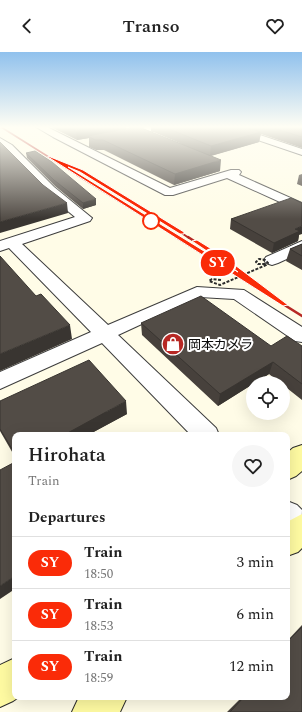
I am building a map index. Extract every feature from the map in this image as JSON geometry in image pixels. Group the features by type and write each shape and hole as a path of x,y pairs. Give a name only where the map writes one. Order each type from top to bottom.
{"street":[{"path":"11,158 12,160 85,218 6,244 105,334 204,432"},
{"path":"103,158 131,171 169,192 224,170 302,208"},
{"path":"269,262 302,246"},
{"path":"0,381 197,292 238,294 302,336"},
{"path":"290,466 302,456"},
{"path":"0,688 12,679"},
{"path":"91,712 105,700"}],"path":[{"path":"221,280 212,279 209,281 220,285 268,263 266,260 259,259 256,262 258,264 269,262"}],"building":[{"path":"0,158 16,158 43,185 67,203 0,222"},
{"path":"31,158 46,158 96,199 83,203 54,180"},
{"path":"141,158 216,158 221,160 175,174"},
{"path":"291,198 302,203 302,226 295,229 300,231 274,243 231,219"},
{"path":"302,244 302,256 290,249"},
{"path":"0,256 36,296 41,294 70,325 0,354"},
{"path":"201,296 271,346 287,336 302,346 302,384 273,362 250,376 246,376 246,378 220,394 141,323"},
{"path":"89,360 126,401 69,432 12,432 12,449 0,429 0,401"},
{"path":"12,464 12,578 0,586 0,470"},
{"path":"302,627 302,712 230,712 241,700 290,700 290,639"}],"railway":[{"path":"50,158 79,176"},
{"path":"77,175 178,238"},
{"path":"180,232 189,238"},
{"path":"176,237 302,316"},
{"path":"188,237 234,267"}],"train":[{"name":"SY","path":"50,158 285,305 221,257 195,241"},
{"name":"SY","path":"51,158 82,171 182,233"}],"place":[{"name":"岡本カメラ","path":"173,344"}]}
